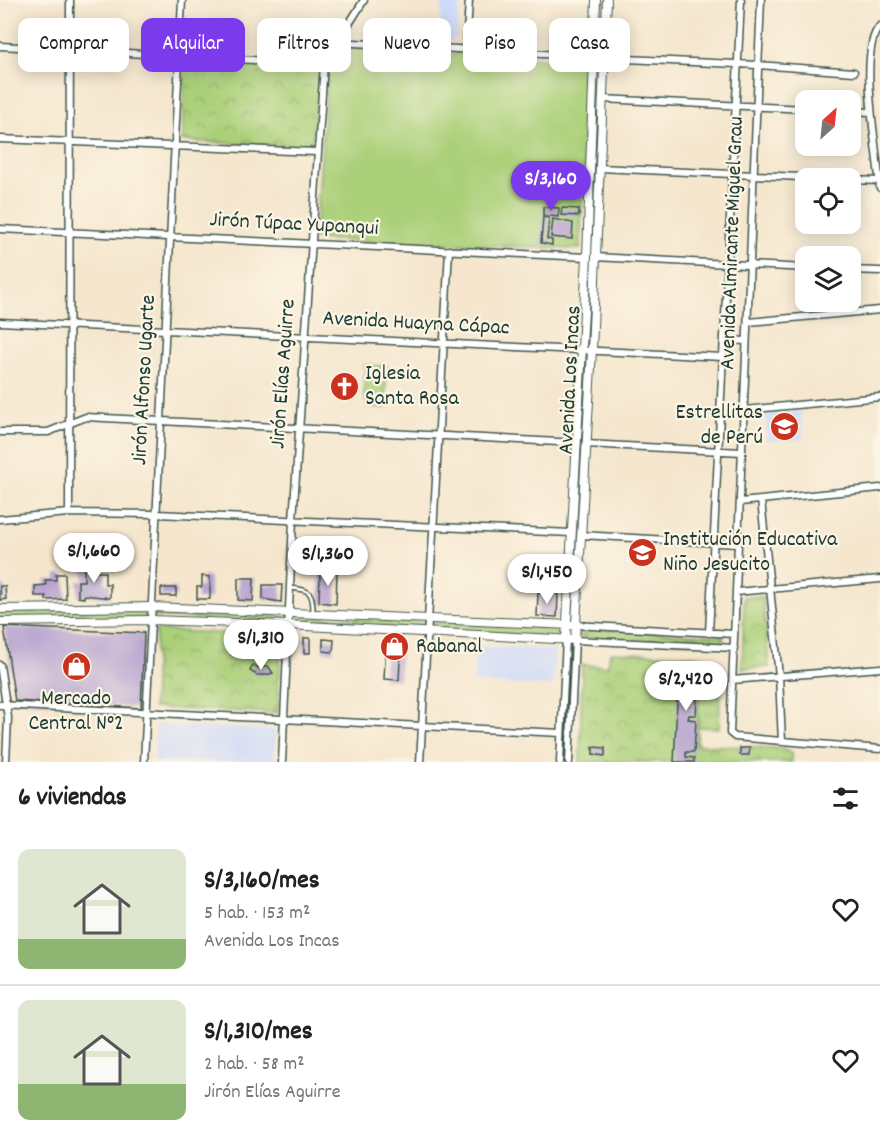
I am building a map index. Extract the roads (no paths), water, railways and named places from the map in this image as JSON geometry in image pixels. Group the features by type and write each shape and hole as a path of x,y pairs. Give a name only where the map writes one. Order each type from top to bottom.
{"street":[{"path":"70,0 70,18"},
{"name":"Jirón Alfonso Ugarte","path":"181,18 182,0"},
{"name":"Jirón Elías Aguirre","path":"351,20 364,0"},
{"path":"468,18 469,0"},
{"name":"Avenida Los Incas","path":"595,18 596,0"},
{"name":"Avenida Los Incas","path":"606,18 607,0"},
{"name":"Avenida Almirante Miguel Grau","path":"709,633 741,0"},
{"name":"Avenida Almirante Miguel Grau","path":"761,0 730,733 735,737 782,742"},
{"path":"880,26 875,32 870,64 871,112 880,188"},
{"path":"351,43 463,51"},
{"path":"0,46 18,47"},
{"path":"630,59 854,72"},
{"path":"69,72 69,513"},
{"name":"Jirón Alfonso Ugarte","path":"144,762 179,72"},
{"name":"Jirón Elías Aguirre","path":"282,762 298,429 323,72"},
{"name":"Avenida Los Incas","path":"560,762 581,535 592,350 593,72"},
{"name":"Avenida Los Incas","path":"571,625 571,533 582,350 599,168 603,72"},
{"path":"602,99 795,108"},
{"path":"861,112 871,112"},
{"path":"0,139 316,152"},
{"path":"599,168 795,177"},
{"path":"861,180 880,181"},
{"name":"Jirón Túpac Yupanqui","path":"0,229 795,268"},
{"path":"420,762 449,250"},
{"path":"861,270 880,271"},
{"path":"748,322 880,310"},
{"name":"Avenida Huayna Cápac","path":"0,322 723,357"},
{"path":"724,340 746,341"},
{"path":"744,410 880,397"},
{"path":"0,432 48,432 86,417 577,443"},
{"path":"586,444 742,452"},
{"path":"740,502 880,488"},
{"path":"761,500 779,676 782,742 880,749"},
{"path":"0,519 69,513 157,514 571,533"},
{"path":"581,535 738,543"},
{"path":"736,592 880,579"},
{"path":"0,609 152,607 734,634"},
{"path":"0,622 151,620 734,648"},
{"name":"Avenida Los Incas","path":"569,762 570,640"},
{"path":"0,665 6,762"},
{"path":"732,680 880,668"},
{"path":"4,706 561,733"}],"lane":[{"path":"289,588 303,589 311,594 313,614"}],"place":[{"name":"Iglesia Santa Rosa","path":"344,387"},
{"name":"Estrellitas de Perú","path":"784,426"},
{"name":"Institución Educativa Niño Jesucito","path":"642,553"},
{"name":"Rabanal","path":"395,647"},
{"name":"Mercado Central N°2","path":"76,667"}]}
